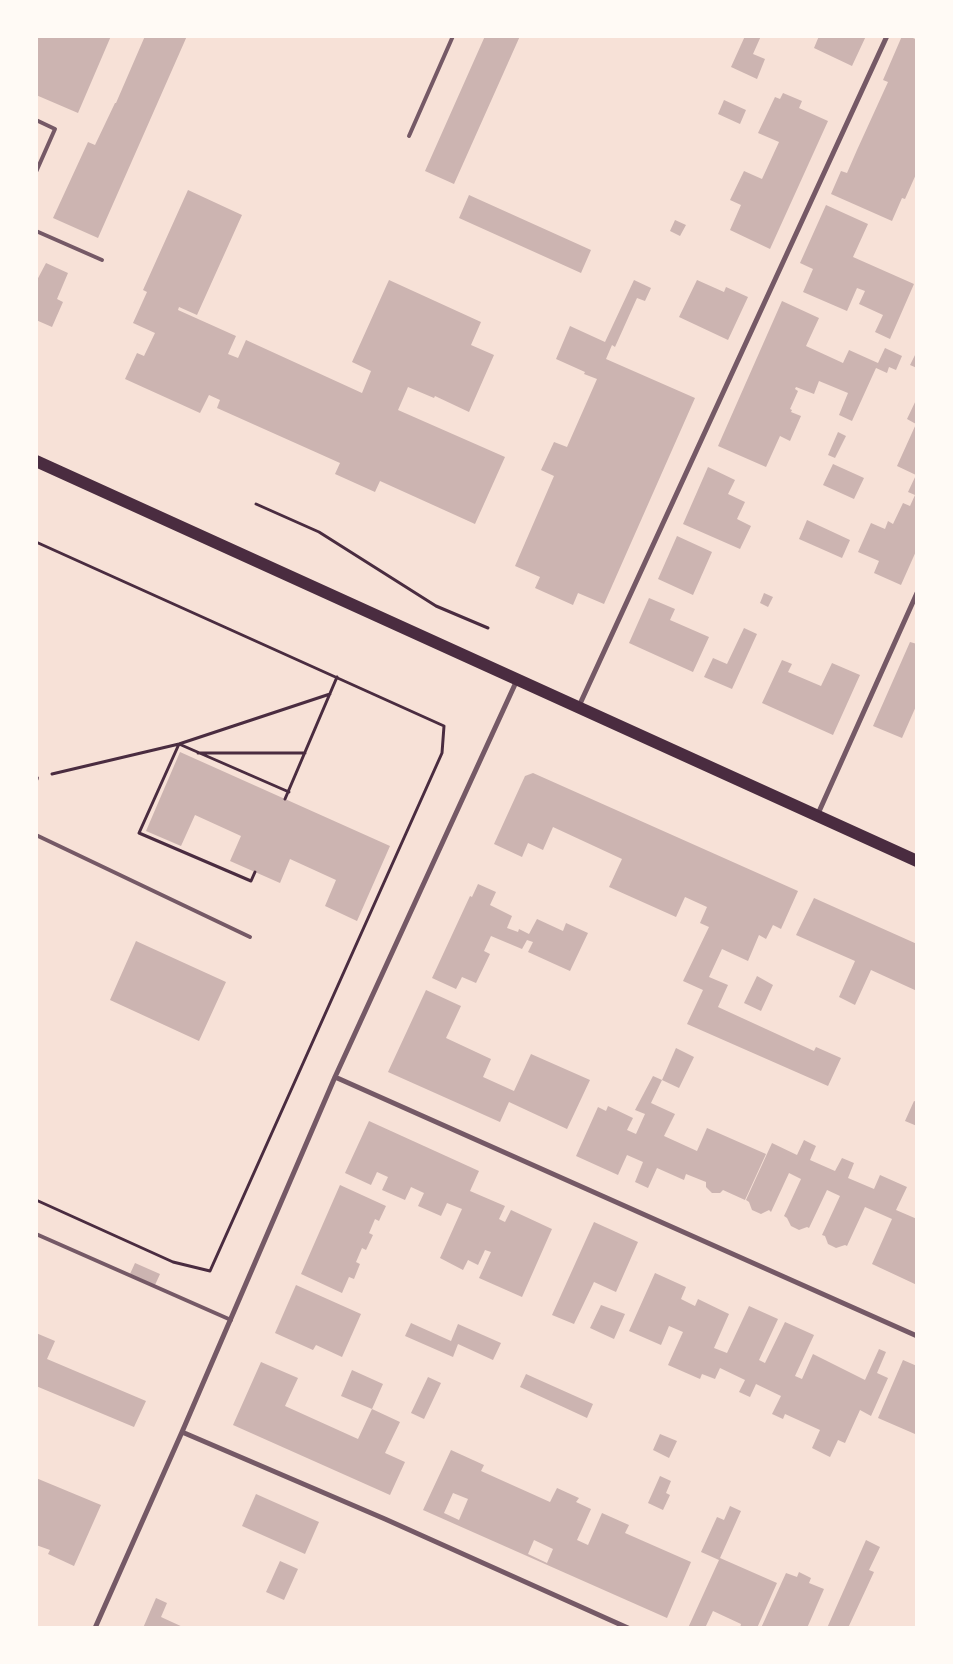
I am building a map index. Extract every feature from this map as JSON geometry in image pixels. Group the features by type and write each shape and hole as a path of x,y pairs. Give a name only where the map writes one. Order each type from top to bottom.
{"main road":[{"path":"36,461 917,861"}],"street":[{"path":"579,707 887,36"},
{"path":"817,816 917,593"},
{"path":"95,1628 231,1320 335,1077 517,679"},
{"path":"335,1077 917,1336"},
{"path":"182,1432 385,1519 628,1628"}],"lane":[{"path":"409,136 453,36"},
{"path":"36,120 55,129 36,172"},
{"path":"36,231 102,260"},
{"path":"36,834 250,936"},
{"path":"36,1234 231,1320"}],"path":[{"path":"256,504 319,532 436,606 488,628"},
{"path":"36,542 444,726 442,753 210,1270 173,1262 36,1200"},
{"path":"286,799 338,678"},
{"path":"37,779 179,744 330,694"},
{"path":"179,744 288,792"},
{"path":"179,744 166,769 139,833 251,881 256,872"},
{"path":"196,753 305,753"}],"building":[{"path":"36,36 111,36 78,113 36,95"},
{"path":"145,36 187,36 98,238 53,218 88,142 95,145 116,103"},
{"path":"485,36 520,36 454,184 425,171"},
{"path":"745,36 761,36 753,54 765,59 757,79 731,67"},
{"path":"819,36 866,36 852,66 814,48"},
{"path":"902,36 909,36 917,40 917,172 905,199 902,198 892,221 831,194 841,171 847,173 888,82 883,80"},
{"path":"783,93 802,101 799,108 828,121 770,249 730,230 741,205 730,200 744,171 762,179 779,142 758,133 775,97 780,99"},
{"path":"724,100 746,110 740,124 718,114"},
{"path":"188,190 242,215 197,315 179,307 178,310 236,336 228,354 238,358 246,340 362,393 371,371 352,362 389,280 481,322 471,345 494,355 469,412 435,396 434,398 408,387 398,410 505,457 475,524 380,481 375,492 335,474 340,463 217,408 220,400 209,395 200,413 125,379 137,353 144,356 155,333 133,323 147,292 143,290"},
{"path":"469,195 591,250 581,273 459,218"},
{"path":"826,205 868,224 853,257 914,284 890,339 875,332 883,315 859,304 865,291 857,288 847,311 803,292 813,269 800,263"},
{"path":"675,220 686,225 680,236 670,231"},
{"path":"46,263 68,273 57,299 63,302 52,327 36,320 36,282"},
{"path":"634,280 651,288 645,301 637,298 615,347 612,345 606,359 695,398 604,604 578,593 573,605 535,588 540,577 515,566 554,476 541,470 554,442 567,447 597,379 556,359 570,326 605,342"},
{"path":"697,280 724,292 726,287 748,297 728,340 679,317"},
{"path":"782,301 819,318 806,346 843,363 849,350 878,363 885,348 902,356 896,370 889,367 887,373 876,368 852,421 839,415 848,393 819,381 814,394 796,387 795,389 798,391 790,409 792,410 791,412 801,416 790,441 780,436 766,467 718,446"},
{"path":"917,351 917,368 910,365"},
{"path":"917,398 917,549 901,585 874,573 879,561 858,552 871,523 885,529 888,521 893,524 903,503 910,506 915,495 908,492 916,475 897,466 916,424 907,419"},
{"path":"838,432 846,436 835,458 828,455"},
{"path":"833,464 864,478 854,499 823,485"},
{"path":"708,467 735,480 728,494 745,502 737,519 751,526 740,549 683,524"},
{"path":"807,520 850,540 842,558 799,539"},
{"path":"677,536 712,552 693,595 658,579"},
{"path":"764,593 773,597 768,607 760,603"},
{"path":"649,598 675,609 670,620 709,637 693,672 629,643"},
{"path":"744,628 757,634 732,689 704,677 713,658 727,664"},
{"path":"910,642 917,644 917,704 902,738 873,726"},
{"path":"782,660 792,664 788,672 821,686 832,663 860,675 833,735 762,703"},
{"path":"180,752 390,846 357,921 325,906 336,880 290,859 280,883 230,861 241,836 195,815 181,846 146,831"},
{"path":"533,773 798,891 781,929 773,925 766,939 759,935 748,961 722,949 709,977 728,985 718,1007 814,1051 816,1047 841,1058 828,1086 687,1024 703,990 683,981 709,927 700,923 707,907 685,897 676,917 609,887 622,859 553,827 543,850 528,843 522,857 494,844 525,776"},
{"path":"478,884 496,892 490,905 512,916 507,928 518,932 519,929 529,934 537,919 563,931 566,923 588,933 570,971 528,952 533,942 527,940 522,949 491,936 484,951 490,954 476,983 462,977 456,989 432,978 470,896 472,897"},
{"path":"814,898 917,944 917,991 871,970 855,1005 839,997 855,961 796,935"},
{"path":"136,941 226,982 199,1041 110,1000"},
{"path":"757,976 773,985 761,1011 744,1003"},
{"path":"426,990 461,1006 446,1038 491,1059 483,1077 514,1091 531,1054 590,1080 567,1129 509,1102 500,1122 388,1072"},
{"path":"676,1048 694,1057 679,1088 662,1080"},
{"path":"653,1076 662,1080 651,1103 675,1114 664,1136 697,1151 707,1128 766,1154 745,1200 723,1190 720,1193 712,1193 706,1187 706,1182 686,1174 684,1180 657,1168 648,1188 635,1182 643,1162 627,1155 618,1175 576,1156 598,1107 606,1111 608,1106 633,1118 627,1130 636,1134 645,1114 635,1110"},
{"path":"914,1101 917,1102 917,1126 905,1121"},
{"path":"369,1121 479,1171 470,1191 505,1206 499,1219 505,1222 511,1210 552,1229 522,1297 479,1278 491,1252 485,1250 478,1265 468,1260 463,1270 440,1258 462,1209 447,1203 441,1216 418,1206 424,1193 411,1187 405,1200 382,1190 388,1177 377,1172 371,1185 345,1173"},
{"path":"804,1140 816,1146 810,1160 835,1171 842,1158 854,1163 848,1178 874,1189 880,1175 907,1187 896,1210 917,1219 917,1285 872,1264 892,1219 865,1207 847,1246 836,1248 828,1244 825,1236 822,1235 840,1196 827,1190 809,1228 799,1230 791,1226 784,1216 801,1179 789,1173 771,1212 769,1210 761,1214 752,1210 749,1202 746,1200 772,1143 797,1155"},
{"path":"340,1185 386,1206 379,1221 375,1219 369,1233 373,1235 366,1250 362,1248 356,1262 360,1264 354,1279 349,1277 342,1293 301,1274"},
{"path":"594,1222 638,1242 616,1292 594,1282 574,1324 552,1315"},
{"path":"135,1263 160,1274 155,1285 130,1274"},
{"path":"655,1273 686,1287 681,1299 695,1306 698,1299 729,1314 714,1348 727,1353 749,1306 778,1319 759,1360 765,1363 785,1322 814,1335 795,1376 802,1379 813,1354 865,1380 879,1349 886,1352 877,1373 888,1378 871,1416 860,1410 845,1443 838,1440 830,1457 812,1448 820,1430 785,1414 783,1419 772,1414 781,1396 756,1384 750,1397 739,1392 745,1380 720,1368 715,1379 702,1374 700,1379 668,1365 683,1332 669,1326 661,1345 629,1331"},
{"path":"296,1285 361,1314 342,1357 316,1345 313,1350 275,1333"},
{"path":"601,1305 625,1314 614,1339 590,1328"},
{"path":"411,1323 451,1341 458,1324 501,1343 493,1360 458,1344 453,1357 405,1336"},
{"path":"36,1333 55,1341 47,1359 146,1401 134,1427 36,1386"},
{"path":"903,1360 917,1366 917,1429 915,1434 878,1418"},
{"path":"261,1362 298,1378 285,1406 358,1439 372,1409 400,1422 385,1453 405,1462 390,1495 233,1425"},
{"path":"352,1370 383,1384 372,1409 341,1396"},
{"path":"526,1374 593,1404 587,1418 520,1387"},
{"path":"428,1377 441,1383 424,1419 411,1413"},
{"path":"660,1434 677,1441 669,1458 653,1450"},
{"path":"451,1450 484,1465 481,1471 550,1502 557,1488 579,1498 576,1502 591,1509 577,1540 588,1545 602,1513 629,1525 625,1533 691,1562 667,1618 423,1510","holes":["453,1493 468,1499 459,1520 444,1513","534,1540 553,1549 547,1563 528,1554"]},
{"path":"660,1476 671,1481 666,1493 670,1495 663,1510 648,1503"},
{"path":"36,1478 101,1505 74,1566 48,1554 50,1550 36,1545"},
{"path":"256,1494 319,1522 305,1554 242,1526"},
{"path":"730,1506 741,1511 720,1558 777,1583 757,1628 740,1628 741,1624 713,1611 705,1628 688,1628 719,1560 701,1552 717,1517 724,1520"},
{"path":"866,1540 880,1547 869,1570 874,1572 848,1628 827,1628"},
{"path":"280,1561 298,1569 284,1600 266,1592"},
{"path":"799,1572 811,1578 809,1583 824,1589 807,1628 761,1628 786,1573 797,1577"},
{"path":"156,1598 167,1603 161,1617 185,1628 143,1628"}]}
